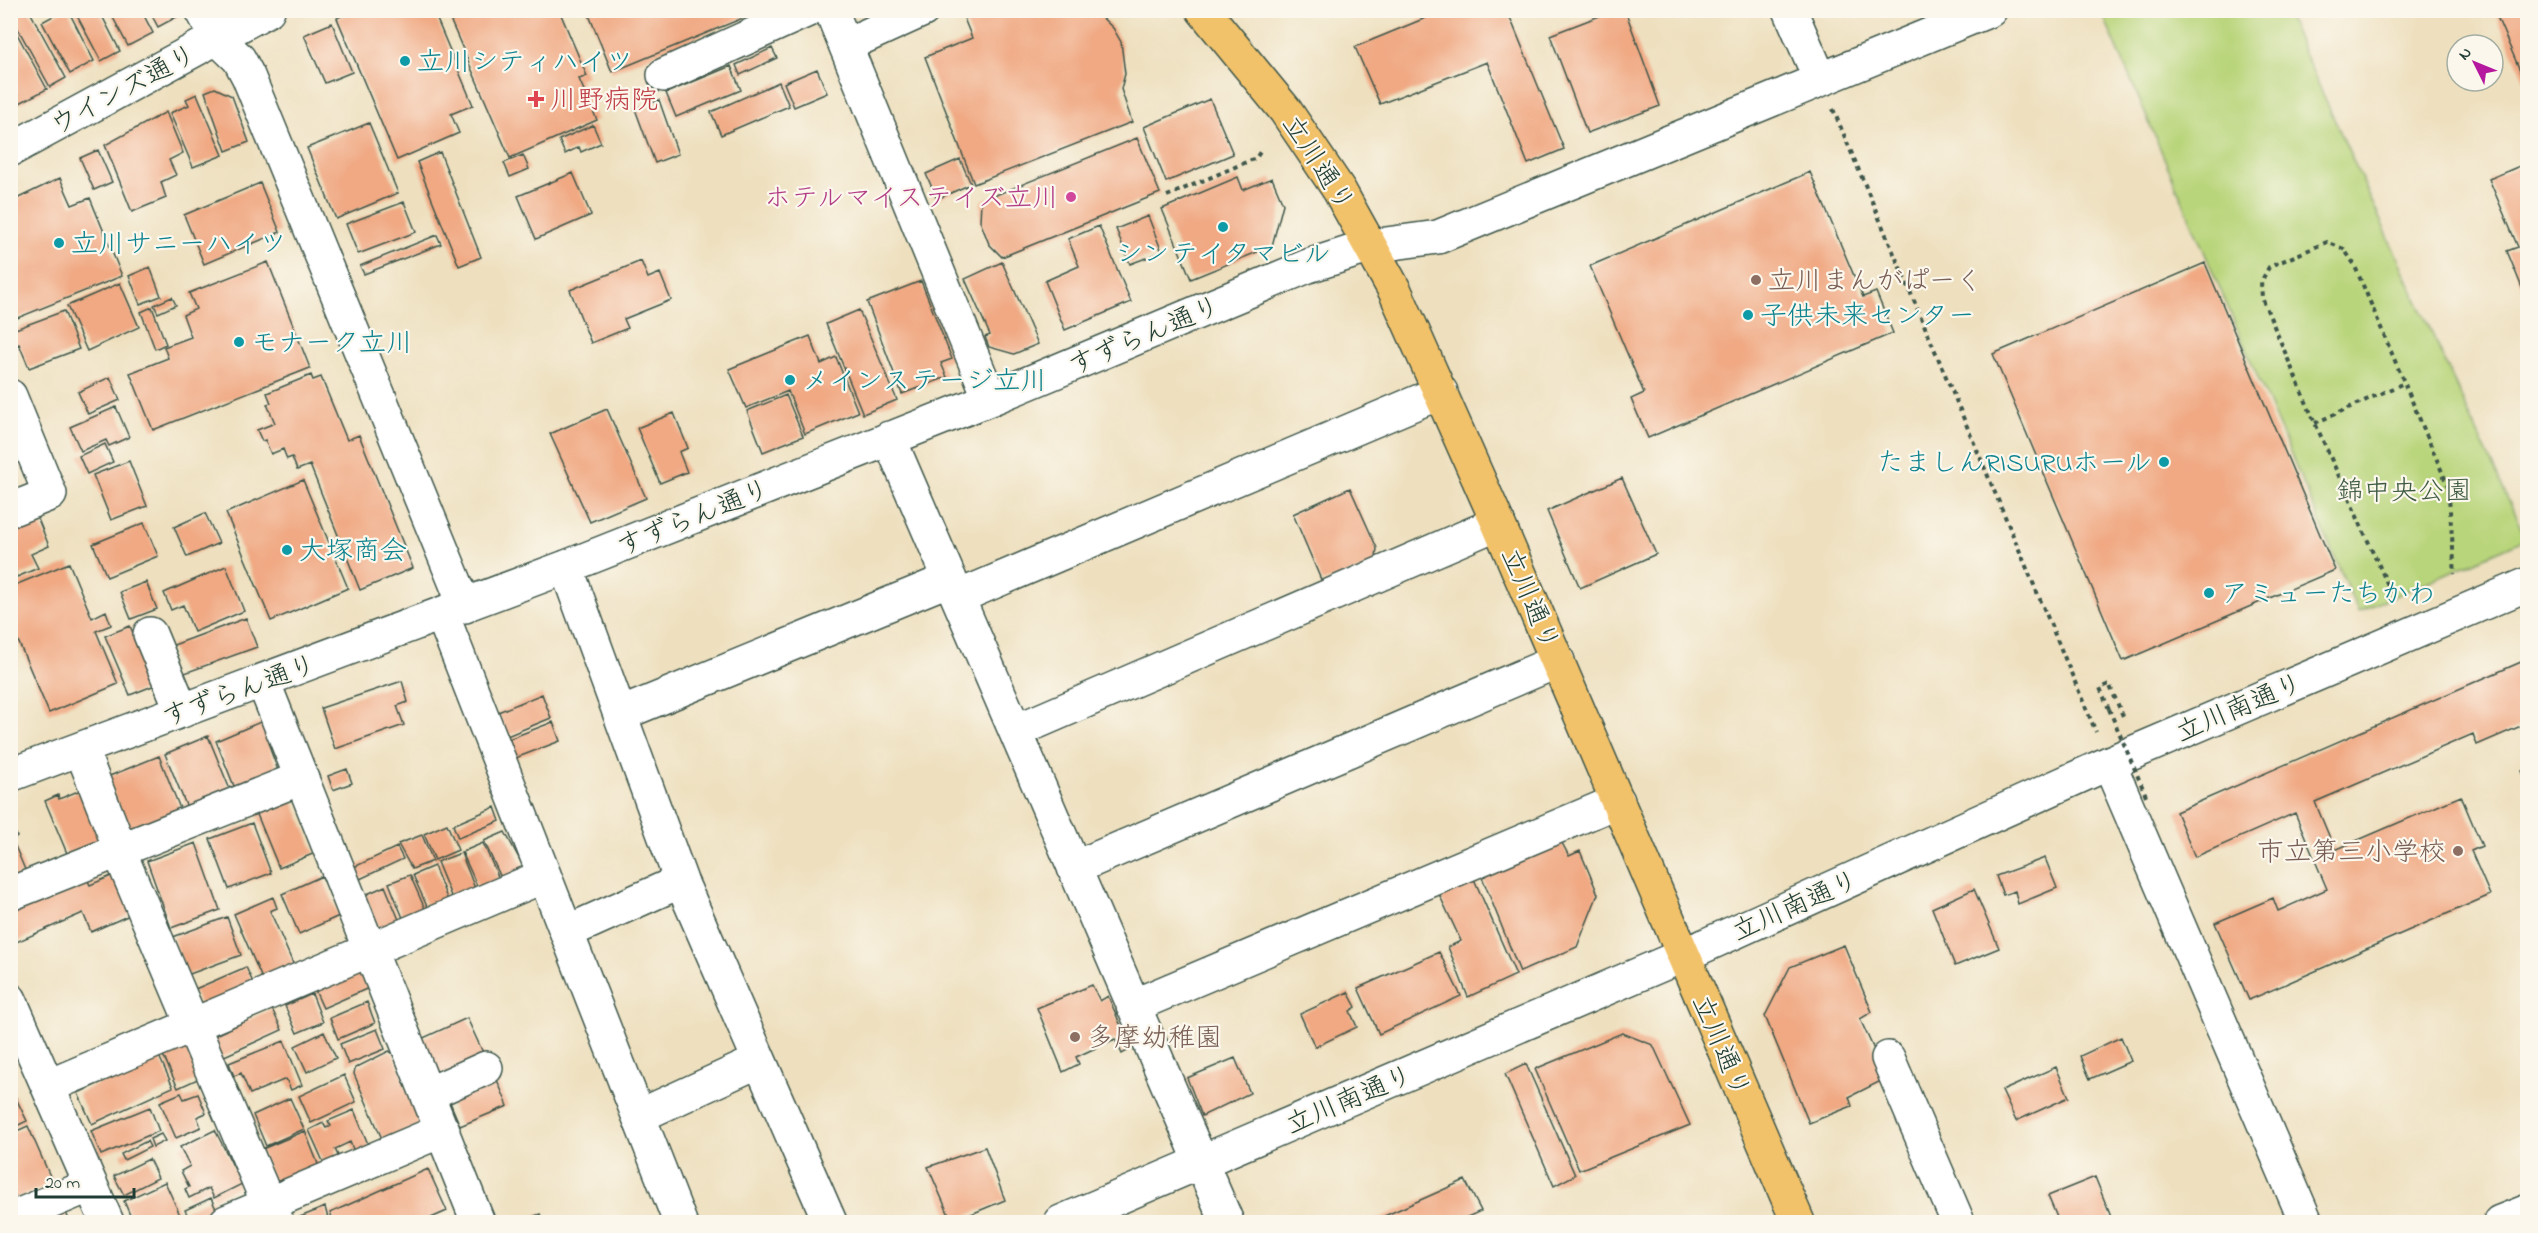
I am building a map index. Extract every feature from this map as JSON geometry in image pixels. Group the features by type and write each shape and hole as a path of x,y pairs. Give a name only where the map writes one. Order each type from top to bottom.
{"main road":[{"name":"立川通り","path":"1203,10 1285,110 1339,190 1395,291 1558,661 1798,1222"}],"street":[{"name":"ウインズ通り","path":"10,150 210,24 268,10"},
{"path":"663,75 808,10"},
{"path":"831,10 990,399"},
{"path":"846,45 923,10"},
{"path":"1790,10 1820,79"},
{"name":"すずらん通り","path":"10,775 566,567 990,399 1308,266 1371,246 1438,237 1990,10"},
{"path":"210,24 239,59 248,75 453,610 544,876 680,1222"},
{"path":"621,714 954,588 1441,392"},
{"path":"10,396 50,494 10,510"},
{"path":"889,438 1227,1222"},
{"path":"1016,731 1498,524"},
{"path":"566,567 681,881 830,1222"},
{"name":"立川南通り","path":"1060,1222 1684,955 2109,763 2528,584"},
{"path":"150,634 182,711"},
{"path":"1074,868 1558,661"},
{"path":"263,681 478,1222"},
{"path":"81,749 117,841 118,851 272,1214"},
{"path":"2109,763 2306,1222"},
{"path":"10,894 302,778"},
{"path":"1133,1006 1618,801"},
{"path":"49,1086 358,955 371,952 544,876"},
{"path":"567,932 681,881"},
{"path":"10,1000 107,1222"},
{"path":"1888,1058 1958,1222"},
{"path":"639,1116 759,1061"},
{"path":"428,1094 486,1068"},
{"path":"272,1214 443,1130"},
{"path":"10,1219 91,1185"},
{"path":"226,1222 259,1207 272,1214"},
{"path":"2500,1222 2528,1211"}],"path":[{"path":"1820,79 2096,733"},
{"path":"1167,196 1256,158 1262,148"},
{"path":"2395,601 2262,298 2260,282 2269,267 2327,242 2344,249 2354,264 2448,486 2455,574"},
{"path":"2315,423 2404,383"},
{"path":"2123,716 2109,684 2100,688 2147,798"}],"green space":[{"name":"錦中央公園","path":"2118,11 2285,11 2526,539 2358,612 2104,17"}],"building":[{"path":"21,10 29,10 66,78 50,87 11,16"},
{"path":"68,10 94,61 70,74 42,22"},
{"path":"74,10 99,10 120,51 101,61"},
{"path":"109,10 141,10 153,33 128,46"},
{"path":"149,10 182,10 184,13 158,27"},
{"name":"立川シティハイツ","path":"354,10 433,10 473,105 451,114 459,133 397,160 337,18"},
{"name":"川野病院","path":"446,10 559,10 587,76 579,79 597,120 510,158"},
{"path":"587,10 760,10 760,11 612,72"},
{"path":"978,10 1094,10 1113,28 1121,42 1125,74 1121,89 1132,122 974,184 925,57 972,38 963,16"},
{"path":"1445,10 1507,10 1564,149 1528,164 1487,62 1380,104 1355,47"},
{"path":"1615,10 1625,10 1660,106 1587,133 1550,35"},
{"path":"2494,10 2528,10 2528,89 2505,33"},
{"path":"10,21 47,89 10,108 10,84 18,96 10,81"},
{"path":"332,23 352,72 325,83 304,35"},
{"path":"772,48 777,58 740,75 736,65"},
{"path":"731,66 741,90 676,117 666,93"},
{"path":"817,69 827,93 794,107 784,83"},
{"path":"779,82 789,106 721,135 711,112"},
{"path":"215,88 232,96 249,142 226,151 205,92"},
{"path":"197,94 223,155 193,167 170,113 189,105 186,99"},
{"path":"1210,99 1233,154 1166,182 1144,127"},
{"path":"659,100 678,154 655,163 635,109"},
{"path":"166,112 183,153 169,160 176,175 161,182 166,198 132,212 105,145"},
{"path":"369,123 398,193 336,219 307,148"},
{"path":"593,125 601,143 581,152 579,147 565,154 559,140"},
{"name":"ホテルマイステイズ立川","path":"1137,138 1160,193 1002,257 989,244 980,221 981,201"},
{"path":"98,150 112,182 94,190 80,158"},
{"path":"440,152 481,257 459,266 417,162"},
{"path":"523,155 529,169 510,177 504,163"},
{"path":"960,159 971,184 937,199 926,174"},
{"path":"2527,163 2527,300 2507,251 2518,247 2489,179"},
{"name":"子供未来センター","path":"1810,172 1863,297 1876,292 1893,333 1648,438 1631,399 1644,393 1590,266"},
{"path":"573,173 591,215 536,239 518,196"},
{"name":"シンテイタマビル","path":"1238,177 1243,190 1272,178 1283,204 1272,246 1191,279 1162,209"},
{"name":"立川サニーハイツ","path":"60,178 72,205 90,198 122,276 10,321 10,202"},
{"path":"260,183 280,232 204,264 184,215"},
{"path":"404,202 416,232 358,254 346,224"},
{"path":"1148,216 1162,252 1130,264 1116,229"},
{"path":"1099,226 1131,302 1065,330 1045,281 1079,266 1068,239"},
{"path":"437,235 441,244 364,274 360,266"},
{"path":"641,261 648,278 660,273 671,300 624,319 628,328 591,343 570,290"},
{"name":"モナーク立川","path":"268,262 310,368 153,430 130,373 168,358 164,347 191,337 183,315 196,309 189,293"},
{"path":"1002,262 1038,344 1014,354 989,347 985,337 990,335 965,279"},
{"name":"たましんRISURUホール","path":"2205,263 2335,570 2123,661 1993,354"},
{"path":"150,267 161,296 140,304 129,276"},
{"path":"921,281 952,359 941,363 947,377 902,394 867,302"},
{"path":"120,283 139,327 87,351 67,306"},
{"path":"172,297 176,305 158,313 154,305"},
{"path":"152,307 166,344 155,349 141,312"},
{"path":"859,310 897,400 863,414 826,324"},
{"path":"64,311 79,349 29,368 19,344 10,348 10,331"},
{"name":"メインステージ立川","path":"810,336 821,364 836,357 858,412 805,434 788,391 746,408 729,369"},
{"path":"311,375 313,380 321,377 347,440 359,435 413,568 360,590 310,465 297,470 292,457 287,459 283,449 271,454 265,440 262,441 257,430 275,423 267,404 271,403 267,393"},
{"path":"110,377 120,400 88,414 78,392"},
{"path":"786,395 803,436 763,452 747,411"},
{"path":"116,407 129,437 109,446 106,440 81,451 70,427"},
{"path":"607,409 646,498 590,522 550,434"},
{"path":"674,413 688,448 679,452 687,472 660,483 637,428"},
{"path":"105,444 113,462 87,474 79,456"},
{"path":"129,461 147,506 111,520 93,475"},
{"path":"1622,478 1656,554 1580,588 1547,511"},
{"name":"大塚商会","path":"303,480 348,588 271,621 226,513"},
{"path":"1350,488 1377,548 1375,565 1322,582 1293,514"},
{"path":"205,513 219,543 187,557 174,527"},
{"path":"36,514 49,546 31,554 38,568 17,577 10,563 10,529 15,527 14,524"},
{"path":"144,523 158,556 107,577 93,544"},
{"path":"69,563 92,618 106,611 111,625 96,631 118,684 49,713 10,622 10,587"},
{"path":"226,566 244,611 194,632 183,605 171,610 164,593"},
{"path":"146,582 157,609 131,619 120,592"},
{"path":"246,618 257,647 185,673 180,670 171,646"},
{"path":"130,626 155,685 130,695 105,636"},
{"path":"2528,659 2528,723 2477,745 2473,734 2315,802 2335,850 2461,796 2482,846 2471,851 2490,895 2249,1000 2215,923 2273,898 2278,911 2327,889 2295,813 2195,857 2176,812"},
{"path":"402,681 408,702 397,706 404,725 335,749 321,708"},
{"path":"542,694 551,718 507,736 498,712"},
{"path":"265,720 276,746 270,749 279,773 236,791 216,741"},
{"path":"553,722 560,741 513,759 506,740"},
{"path":"208,736 231,792 188,810 165,754"},
{"path":"159,756 181,811 129,832 107,777"},
{"path":"347,769 352,783 333,790 328,776"},
{"path":"2527,769 2527,783 2522,771"},
{"path":"83,789 106,842 69,858 45,801 58,795 59,799"},
{"path":"292,798 315,853 279,868 256,812"},
{"path":"495,807 500,821 458,838 453,825"},
{"path":"11,820 17,837 12,839 26,872 10,879"},
{"path":"252,823 271,873 229,889 210,839"},
{"path":"447,824 458,850 435,860 424,834"},
{"path":"505,832 523,866 521,876 503,882 484,841"},
{"path":"422,835 433,861 412,869 398,844"},
{"path":"1561,841 1569,856 1580,851 1598,894 1577,947 1520,972 1482,877"},
{"path":"196,843 220,910 171,928 147,861"},
{"path":"483,843 500,881 479,890 462,852"},
{"path":"397,847 403,859 360,879 354,867"},
{"path":"461,853 476,891 453,901 437,862"},
{"path":"2045,858 2057,888 2018,904 2015,891 2003,895 1996,876"},
{"path":"434,866 449,903 429,911 413,875"},
{"path":"116,874 132,914 91,932 83,913 12,944 10,912 87,879 90,885"},
{"path":"410,875 425,909 403,918 389,883"},
{"path":"322,876 339,916 299,934 282,894"},
{"path":"1474,879 1516,975 1468,997 1448,947 1461,941 1439,894"},
{"path":"385,886 400,922 380,931 365,895"},
{"path":"1974,889 1999,948 1955,966 1932,908"},
{"path":"273,897 277,908 270,911 295,968 263,981 234,914"},
{"path":"227,917 241,955 187,975 173,937"},
{"path":"1844,945 1872,1012 1860,1019 1887,1078 1849,1097 1852,1106 1809,1123 1765,1016 1790,967"},
{"path":"1439,952 1461,996 1379,1034 1358,988"},
{"path":"361,965 371,987 323,1008 313,986"},
{"path":"246,967 255,987 202,1010 193,990"},
{"path":"1092,985 1100,1001 1108,996 1131,1049 1122,1054 1115,1039 1076,1057 1079,1064 1063,1072 1037,1008"},
{"path":"1348,992 1356,1007 1350,1011 1357,1027 1315,1047 1300,1014"},
{"path":"312,994 323,1022 297,1033 285,1006"},
{"path":"367,1002 375,1023 338,1039 330,1018"},
{"path":"272,1009 282,1030 220,1058 211,1037"},
{"path":"467,1018 486,1059 439,1079 421,1039"},
{"path":"377,1029 385,1049 348,1064 340,1044"},
{"path":"324,1032 336,1058 307,1072 295,1046"},
{"path":"1622,1033 1653,1045 1690,1125 1579,1170 1535,1069"},
{"path":"2121,1037 2131,1061 2090,1079 2080,1056"},
{"path":"284,1041 302,1085 291,1090 286,1079 250,1094 241,1073 234,1076 229,1063"},
{"path":"185,1045 200,1078 178,1088 163,1055"},
{"path":"389,1051 394,1054 424,1124 383,1141 354,1074 355,1068"},
{"path":"159,1056 173,1087 92,1124 78,1093"},
{"path":"1235,1058 1250,1093 1202,1116 1187,1078"},
{"path":"1526,1064 1575,1175 1554,1186 1505,1074"},
{"path":"2056,1067 2069,1097 2016,1121 2002,1091"},
{"path":"344,1075 356,1102 311,1123 299,1096"},
{"path":"495,1075 508,1106 460,1126 447,1095"},
{"path":"10,1086 27,1121 10,1129"},
{"path":"181,1093 184,1099 198,1094 206,1113 197,1117 201,1127 176,1138 160,1102"},
{"path":"290,1098 304,1129 266,1146 253,1115"},
{"path":"150,1107 159,1131 101,1155 91,1131"},
{"path":"354,1110 370,1149 356,1156 350,1142 335,1149 341,1162 326,1168 309,1130 323,1123 326,1128 331,1126 328,1121"},
{"path":"28,1126 53,1183 10,1201 10,1134"},
{"path":"215,1130 242,1184 214,1198 209,1188 189,1198 185,1189 189,1187 181,1171 190,1166 180,1147"},
{"path":"305,1131 320,1169 274,1183 260,1150"},
{"path":"161,1134 165,1141 153,1147 150,1139"},
{"path":"147,1141 150,1147 124,1160 121,1154"},
{"path":"985,1147 1005,1200 952,1222 928,1167"},
{"path":"149,1159 158,1178 124,1195 114,1176"},
{"path":"428,1169 447,1211 422,1222 334,1222 330,1213"},
{"path":"2095,1177 2113,1222 2059,1222 2048,1196"},
{"path":"1465,1180 1481,1211 1456,1222 1371,1222"},
{"path":"165,1182 180,1215 163,1222 133,1222 124,1201"},
{"path":"211,1198 219,1216 206,1222 174,1222 188,1216 185,1210"},
{"path":"325,1207 329,1222 302,1222 300,1217"},
{"path":"64,1208 70,1222 32,1222"},
{"path":"540,1214 544,1222 520,1222"},
{"path":"1202,1217 1204,1222 1188,1222"}],"place":[{"name":"立川シティハイツ","path":"405,61"},
{"name":"川野病院","path":"536,99"},
{"name":"ホテルマイステイズ立川","path":"1071,197"},
{"name":"シンテイタマビル","path":"1223,227"},
{"name":"立川サニーハイツ","path":"59,243"},
{"name":"立川まんがぱーく","path":"1756,280"},
{"name":"子供未来センター","path":"1748,315"},
{"name":"モナーク立川","path":"239,342"},
{"name":"メインステージ立川","path":"790,380"},
{"name":"たましんRISURUホール","path":"2164,462"},
{"name":"大塚商会","path":"287,550"},
{"name":"アミューたちかわ","path":"2209,593"},
{"name":"市立第三小学校","path":"2458,851"},
{"name":"多摩幼稚園","path":"1075,1037"}]}
